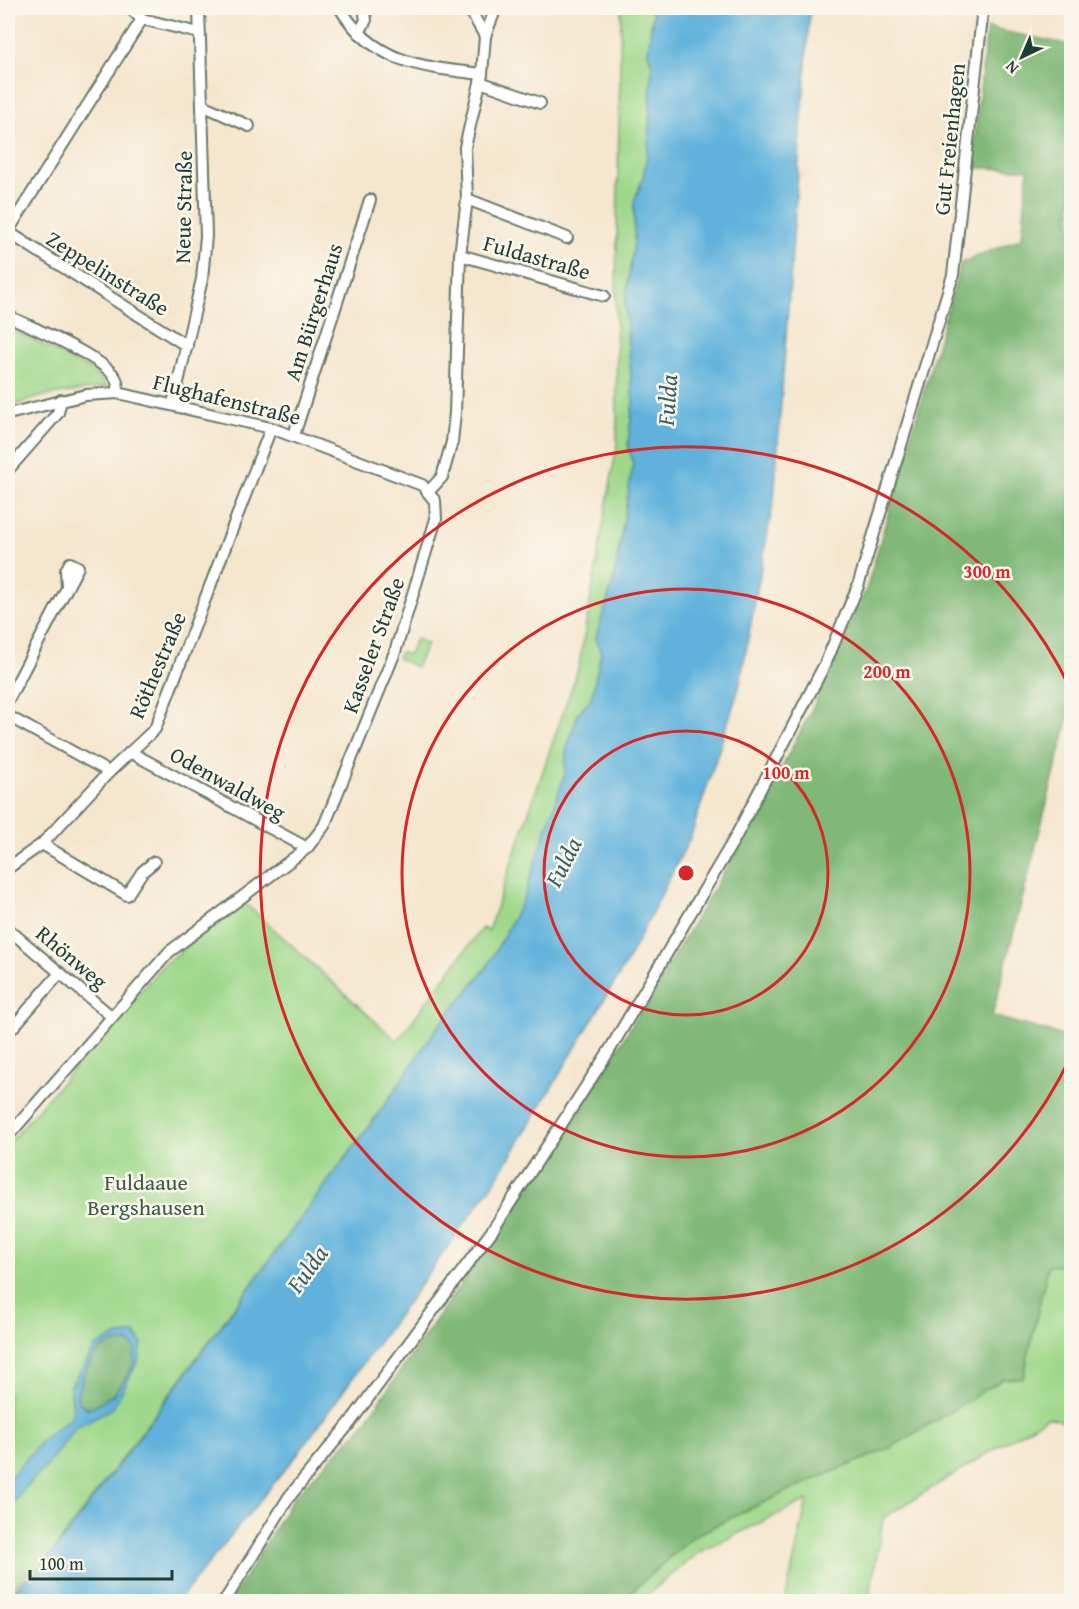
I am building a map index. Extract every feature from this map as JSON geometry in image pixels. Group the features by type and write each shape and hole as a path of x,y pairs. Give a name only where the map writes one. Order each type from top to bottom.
{"street":[{"path":"130,8 142,19 199,33"},
{"name":"Neue Straße","path":"173,404 202,279 206,236 199,8"},
{"path":"340,8 359,33 404,62 481,78 540,103"},
{"path":"359,33 366,20 364,8"},
{"path":"469,8 485,36"},
{"path":"429,491 442,477 454,426 460,255 466,199 465,147 481,78 485,36 496,8"},
{"name":"Gut Freienhagen","path":"224,1602 289,1497 349,1424 492,1231 609,1051 735,838 826,662 858,586 953,275 983,8"},
{"path":"8,232 142,19"},
{"path":"202,105 249,126"},
{"path":"466,199 567,238"},
{"name":"Am Bürgerhaus","path":"294,435 370,200"},
{"name":"Zeppelinstraße","path":"8,232 187,346"},
{"name":"Fuldastraße","path":"460,255 604,296"},
{"path":"8,316 70,346 102,365 117,380 118,393"},
{"name":"Flughafenstraße","path":"8,414 61,400 118,393 272,428 408,478 429,491"},
{"path":"8,470 58,413 61,400"},
{"name":"Röthestraße","path":"8,868 42,844 109,772 155,729 272,428"},
{"name":"Kasseler Straße","path":"8,1136 111,1016 180,943 307,849 324,826 395,652 436,519 435,501 429,491"},
{"path":"8,700 67,587"},
{"path":"8,716 109,772"},
{"name":"Odenwaldweg","path":"130,752 307,849"},
{"path":"42,844 127,895 142,872 154,862"},
{"name":"Rhönweg","path":"8,929 111,1016"},
{"path":"8,1033 60,973"}],"green space":[{"name":"Fuldaaue Bergshausen","path":"621,8 650,8 653,13 648,53 652,64 648,150 643,178 634,202 634,242 625,303 633,402 628,445 633,464 614,580 596,637 601,653 591,699 578,713 566,752 566,773 523,900 487,967 437,1028 384,1106 35,1575 26,1573 8,1599 8,1144 164,964 245,903 397,1041 482,928 488,931 579,666 617,445 616,291"},
{"path":"987,28 1071,45 1071,709 992,1016 1071,1038 1072,1265 1048,1266 1023,1378 1003,1379 892,1447 785,1492 694,1536 620,1601 230,1602 293,1498 364,1424 520,1198 609,1063 750,829 814,705 867,587 961,263 1022,238 1028,169 971,168"},
{"path":"8,327 92,370 107,387 43,396 8,407"},
{"path":"416,639 427,644 416,667 397,658 400,652 408,655"},
{"path":"1048,1265 1071,1265 1071,1423 1047,1417 883,1518 869,1601 785,1601 807,1500 698,1553 640,1601 620,1602 694,1536 785,1492 892,1447 1003,1379 1023,1378"},
{"path":"121,1342 130,1343 135,1348 134,1363 112,1396 88,1409 78,1402 77,1395 87,1368 91,1360 103,1348"}],"water":[{"name":"Fulda","path":"650,8 810,8 774,499 739,688 691,836 627,962 496,1180 300,1451 178,1601 8,1601 8,1588 15,1592 27,1577 33,1580 384,1106 437,1028 487,967 523,900 565,773 566,752 578,713 591,699 601,653 596,637 614,580 633,464 628,445 633,402 625,303 634,242 634,202 643,178 648,150 652,64 648,53 653,13"},
{"path":"135,1333 142,1344 139,1360 113,1408 76,1427 45,1468 8,1510 8,1480 44,1438 70,1418 73,1410 70,1387 96,1346 119,1335","holes":["130,1343 135,1348 134,1363 112,1396 88,1409 78,1402 77,1395 83,1377 97,1353 111,1344"]}]}
